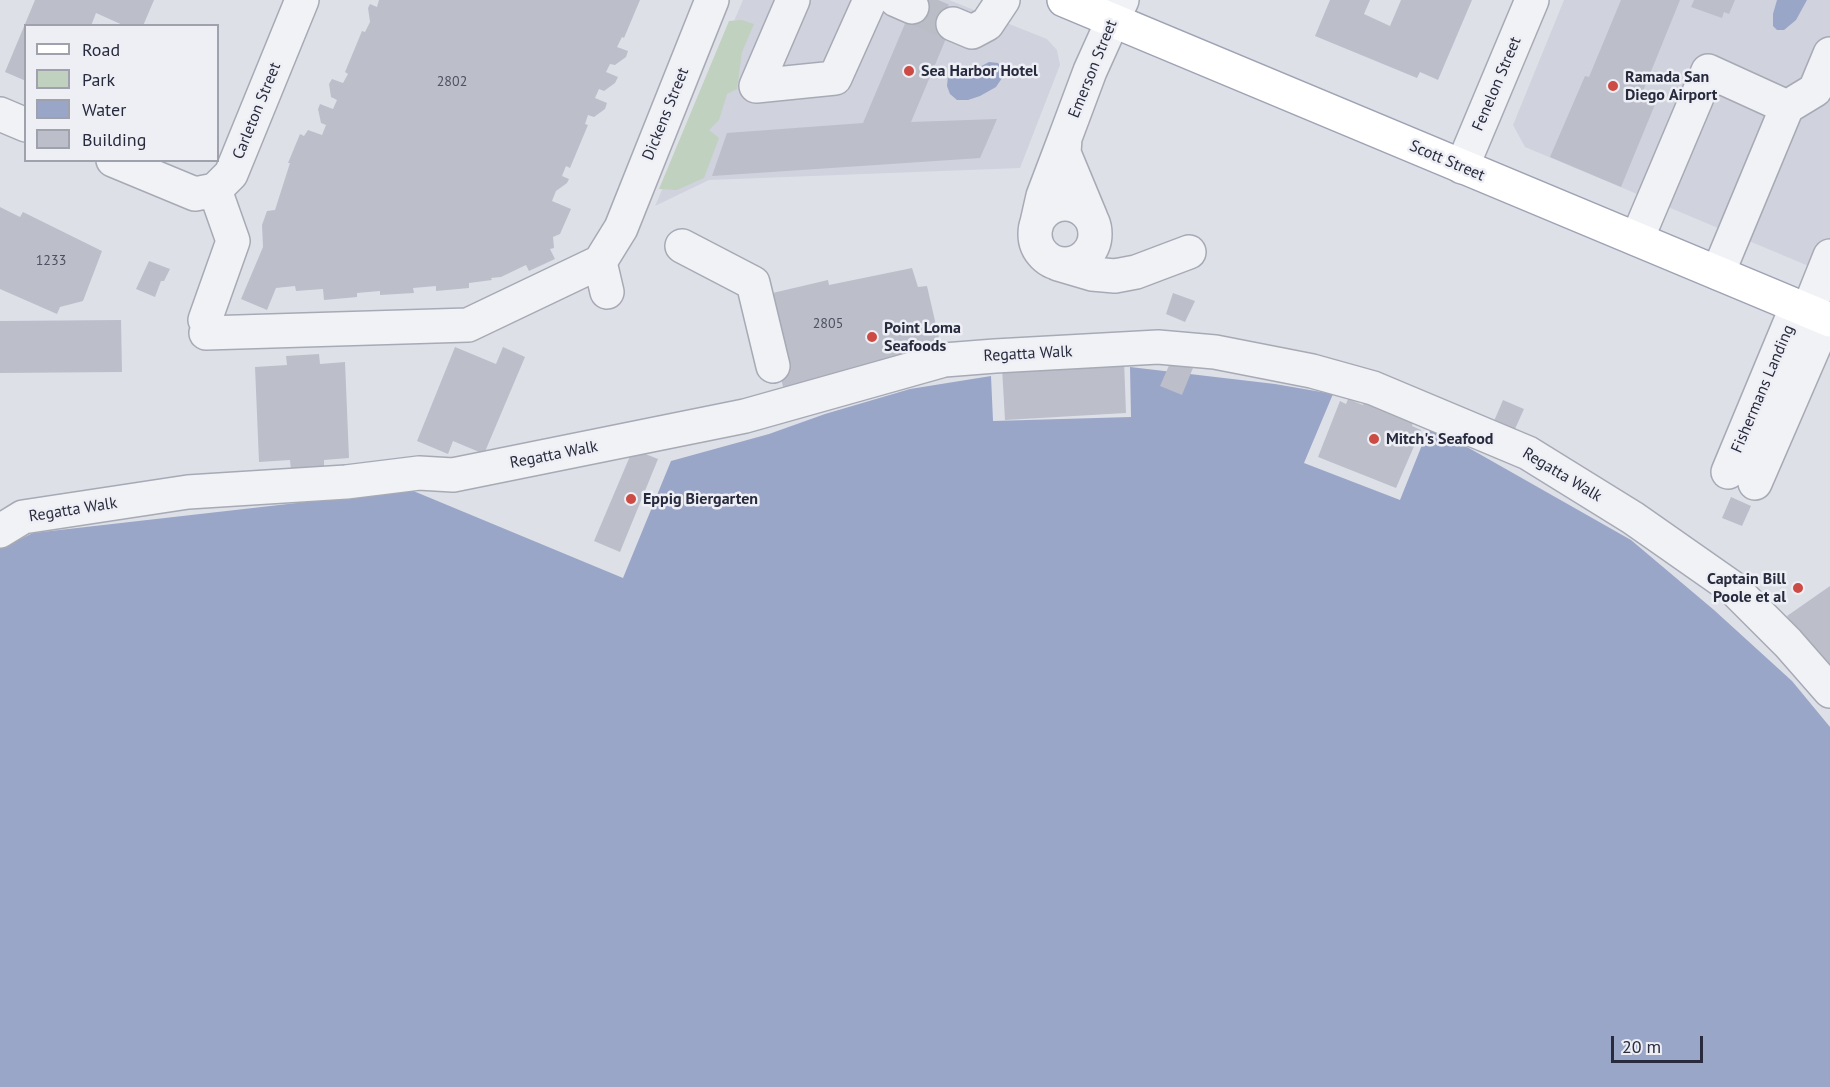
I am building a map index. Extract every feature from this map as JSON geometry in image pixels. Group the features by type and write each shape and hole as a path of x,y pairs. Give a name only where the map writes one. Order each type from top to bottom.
{"main road":[{"name":"Scott Street","path":"1064,0 1117,10 1462,167 1816,314"}],"street":[{"name":"Carleton Street","path":"215,190 231,174 302,0"},
{"name":"Dickens Street","path":"215,190 232,241 206,326 468,325 604,277 621,228 712,0"},
{"path":"793,0 756,86 835,78 870,0"},
{"path":"953,24 972,32 987,24 1003,0"},
{"name":"Fenelon Street","path":"1462,167 1532,0"},
{"name":"Emerson Street","path":"1040,203 1117,10"},
{"path":"1718,273 1787,107 1815,90 1830,54"},
{"path":"1637,239 1708,71 1787,107"},
{"path":"0,114 24,124"},
{"path":"1058,264 1070,264 1081,260 1090,252 1095,241 1095,230 1064,153 1065,138"},
{"path":"118,162 195,194 215,190"},
{"path":"1091,219 1083,210 1073,205 1040,203 1036,239 1040,250 1047,258 1058,264 1092,274 1115,276 1136,272 1189,252"},
{"path":"682,246 753,283 774,366"},
{"name":"Fishermans Landing","path":"1742,477 1816,314 1830,256"},
{"name":"Regatta Walk","path":"0,531 23,517 188,492 346,482 419,473 453,475 745,416 944,360 1149,347 1181,349 1215,352 1312,371 1373,388 1528,453 1632,518 1733,588 1788,643 1830,691"}],"shaded area":[{"path":"743,0 949,0 1047,39 1057,50 1060,65 1020,168 709,180 655,206"},
{"path":"1564,0 1830,0 1830,275 1525,147 1513,125"}],"green space":[{"path":"742,20 754,24 742,52 737,89 727,94 719,120 709,130 719,138 704,178 677,190 659,189 729,21"}],"water":[{"path":"1777,0 1807,0 1796,20 1784,30 1777,30 1773,26 1773,14"},
{"path":"989,62 998,63 1003,69 1002,78 996,87 968,100 957,100 950,94 947,86 948,76 953,71 962,67 976,69"},
{"path":"1130,367 1275,384 1333,394 1304,463 1400,500 1428,430 1453,439 1631,540 1714,610 1792,681 1830,727 1830,1087 0,1087 0,549 33,533 411,490 623,578 671,461 769,434 825,414 910,389 991,376 993,421 1131,417"}],"building":[{"path":"35,0 154,0 144,24 121,24 96,13 92,24 25,24"},
{"path":"379,0 640,0 624,38 622,37 617,47 628,51 626,57 615,65 610,64 606,72 618,77 615,83 604,91 599,89 595,98 607,103 605,109 594,117 588,115 585,124 588,125 570,168 566,166 562,176 569,179 556,191 552,201 571,209 560,234 553,237 554,248 550,249 555,259 529,271 526,265 501,277 491,278 492,280 469,283 469,288 436,291 436,286 413,288 414,293 380,295 380,291 357,293 357,297 324,300 323,289 296,291 295,286 276,288 267,310 241,299 263,247 262,225 267,211 275,210 290,163 288,163 300,134 304,136 308,130 322,135 326,125 321,123 318,109 320,104 333,109 337,100 331,97 329,84 332,79 343,83 348,74 345,72 362,31 365,32 370,22 368,8 370,4 377,7"},
{"name":"Sea Harbor Hotel","path":"915,0 955,17 911,122 997,119 980,158 712,176 727,133 863,123"},
{"path":"1330,0 1370,0 1364,14 1390,26 1401,0 1472,0 1438,80 1420,72 1417,78 1315,36"},
{"name":"Ramada San Diego Airport","path":"1621,0 1680,0 1641,96 1656,102 1621,187 1550,157 1585,76 1589,77"},
{"name":"Ramada San Diego Airport","path":"1694,0 1735,0 1729,14 1724,12 1722,18 1691,7"},
{"path":"24,26 24,80 5,72"},
{"path":"0,207 20,217 23,212 102,251 83,301 60,307 57,314 0,289"},
{"path":"149,261 170,269 164,281 161,281 155,297 136,289"},
{"path":"912,268 918,287 927,286 944,360 853,370 783,387 764,295 828,280 829,285"},
{"path":"1173,293 1195,301 1185,322 1166,314"},
{"path":"121,320 122,372 0,373 0,321"},
{"path":"455,347 496,364 503,347 525,357 484,454 453,441 448,454 417,441"},
{"path":"319,354 320,364 345,362 349,458 324,460 324,469 291,470 290,460 259,462 255,367 287,365 286,356"},
{"path":"1174,354 1195,363 1182,395 1160,386"},
{"path":"1124,360 1126,413 1005,420 1002,368"},
{"path":"1368,392 1416,413 1412,426 1421,430 1396,488 1318,457 1340,401 1346,404 1348,399 1363,405"},
{"path":"1503,400 1524,409 1515,429 1494,421"},
{"path":"633,449 658,459 620,552 594,541"},
{"path":"1731,497 1751,506 1742,526 1722,518"},
{"path":"1830,586 1830,679 1787,616"}],"tunnel":[{"path":"912,7 953,24"}],"place":[{"name":"Sea Harbor Hotel","path":"909,71"},
{"name":"Ramada San Diego Airport","path":"1613,86"},
{"name":"Point Loma Seafoods","path":"872,337"},
{"name":"Mitch's Seafood","path":"1374,439"},
{"name":"Eppig Biergarten","path":"631,499"},
{"name":"Captain Bill Poole et al","path":"1798,588"}]}
